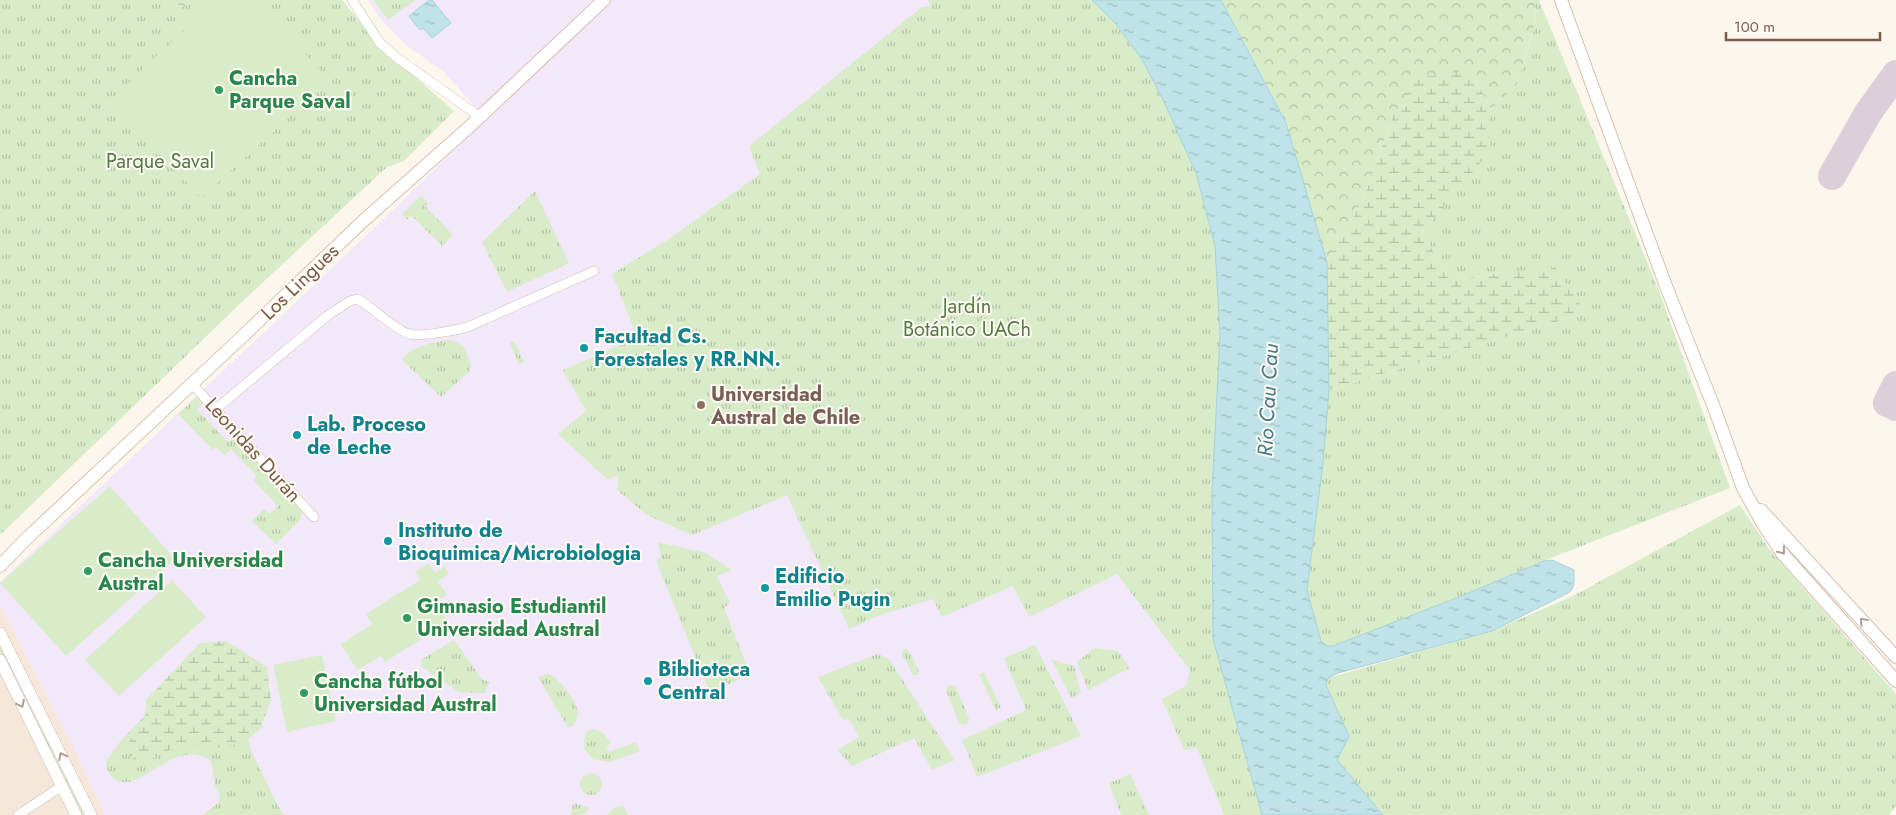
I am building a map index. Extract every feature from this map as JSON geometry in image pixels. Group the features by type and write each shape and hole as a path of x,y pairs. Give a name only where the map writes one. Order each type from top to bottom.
{"main road":[{"name":"Los Lingues","path":"0,566 24,541 362,222 480,117 604,0"},
{"path":"1561,0 1664,281 1715,410 1743,488 1762,524 1782,553 1896,681"},
{"path":"1747,495 1896,657"}],"street":[{"path":"352,0 380,43 396,57 480,117"},
{"path":"216,408 327,316 350,301 357,299 409,334 428,334 465,328 594,272"},
{"name":"Leonidas Durán","path":"192,384 314,517"},
{"path":"0,633 91,815"},
{"path":"0,660 76,815"},
{"path":"18,815 63,788 76,783"}],"shaded area":[{"name":"Universidad Austral de Chile","path":"368,0 1092,0 1220,335 1212,492 1213,639 1262,815 105,815 77,754 0,605 0,582 371,231 482,123 471,102 444,72 406,45 383,22"},
{"path":"0,605 77,754 105,815 0,815"}],"green space":[{"name":"Parque Saval","path":"0,0 342,0 381,47 454,111 404,161 387,167 245,299 0,535"},
{"path":"170,0 203,0 183,7"},
{"name":"Cancha Parque Saval","path":"216,0 258,0 329,81 201,198 110,100"},
{"path":"373,0 416,0 388,20"},
{"name":"Jardín Botánico UACh","path":"928,0 1092,0 1116,24 1143,61 1196,173 1215,246 1220,335 1212,492 1213,639 1262,815 1224,815 1197,748 1184,750 1162,699 1186,686 1190,670 1117,574 1029,617 1013,586 942,617 933,599 880,615 849,629 787,495 692,535 647,515 617,490 618,476 607,479 558,434 586,411 563,370 629,341 634,329 612,274 669,239 760,174 749,146 922,7 932,6"},
{"path":"1221,0 1535,0 1536,21 1517,84 1491,109 1470,70 1393,116 1363,200 1327,262 1286,123"},
{"path":"1535,0 1539,0 1659,291 1730,488 1551,558 1464,595 1333,646 1327,646 1321,641 1307,590 1329,390 1586,313 1500,273 1450,281 1422,232 1488,153 1491,109 1517,84 1536,22"},
{"path":"1470,70 1491,109 1489,153 1422,232 1450,281 1555,267 1586,313 1329,390 1327,262 1363,200 1393,116 1418,78"},
{"path":"535,191 569,263 507,292 482,242"},
{"path":"421,195 428,203 425,206 453,235 442,246 411,215 407,220 402,214"},
{"path":"449,340 455,341 464,347 471,365 469,372 441,397 401,359 423,345"},
{"path":"514,341 524,362 519,364 510,343"},
{"path":"196,397 203,404 197,409 228,442 233,438 303,509 300,520 276,544 252,521 264,509 270,514 278,506 254,481 256,475 231,449 225,455 216,447 213,450 178,414"},
{"name":"Cancha Universidad Austral","path":"110,486 175,559 66,656 0,583"},
{"path":"0,487 4,507 0,527"},
{"path":"1740,505 1769,549 1896,694 1896,806 1889,815 1383,815 1337,760 1326,685 1328,678 1492,631 1571,597"},
{"path":"658,542 706,553 732,570 717,576 730,603 724,608 750,674 710,693 656,561 661,557"},
{"name":"Gimnasio Estudiantil Universidad Austral","path":"429,563 435,573 445,566 449,574 438,581 447,595 436,602 448,622 385,662 381,656 357,670 341,644 372,624 366,614 420,580 415,571"},
{"path":"172,580 206,617 119,696 85,660"},
{"path":"454,640 482,679 489,682 485,693 459,692 422,667 421,660"},
{"path":"226,641 267,667 271,700 261,728 245,742 222,748 182,744 140,764 128,753 130,740 138,732 143,722 146,700 200,643"},
{"path":"0,642 86,815 75,815 0,665"},
{"path":"1035,645 1081,736 977,777 962,740 1026,710 1004,658"},
{"path":"1095,648 1118,651 1130,668 1088,690 1077,662"},
{"path":"903,649 907,649 912,656 919,672 918,675 913,675 901,652"},
{"path":"877,654 888,658 955,760 932,770 914,738 852,766 837,750 859,737 849,719 843,720 818,677"},
{"name":"Cancha fútbol Universidad Austral","path":"322,655 336,721 287,732 273,665"},
{"path":"1051,659 1074,666 1081,693 1071,698"},
{"path":"984,672 1001,707 996,710 979,674"},
{"path":"548,674 557,679 577,707 578,715 573,726 568,728 538,677"},
{"path":"952,685 956,687 969,718 968,724 959,723 946,690 947,687"},
{"path":"151,709 247,732 251,750 284,815 203,815 218,803 220,795 215,786 211,761 200,756 179,756 132,781 121,782 113,778 106,766 106,761 119,743"},
{"path":"592,729 602,732 607,738 611,744 606,746 609,752 636,742 640,751 610,762 592,759 584,748 585,733"},
{"path":"591,773 599,776 602,784 599,792 591,795 583,792 580,784 583,776"},
{"path":"1130,774 1149,815 1121,815 1109,783"},
{"path":"573,803 590,808 583,815 571,815"},
{"path":"623,805 628,815 607,815 615,807"}],"water":[{"path":"429,0 432,0 451,23 432,38 423,28 420,30 409,16"},
{"name":"Río Cau Cau","path":"1092,0 1221,0 1286,123 1327,262 1329,390 1323,463 1307,590 1321,641 1327,646 1333,646 1464,595 1544,561 1552,560 1574,570 1574,585 1570,592 1492,631 1338,673 1328,678 1326,685 1349,736 1337,760 1383,815 1262,815 1213,639 1212,492 1220,335 1215,246 1196,173 1165,104 1143,61 1116,24"}],"taxiway":[{"path":"1832,176 1868,113 1896,74"},
{"path":"1896,385 1887,403 1896,407"}],"place":[{"name":"Cancha Parque Saval","path":"219,90"},
{"name":"Facultad Cs. Forestales y RR.NN.","path":"584,348"},
{"name":"Universidad Austral de Chile","path":"701,405"},
{"name":"Lab. Proceso de Leche","path":"297,435"},
{"name":"Instituto de Bioquimica/Microbiologia","path":"388,541"},
{"name":"Cancha Universidad Austral","path":"88,571"},
{"name":"Edificio Emilio Pugin","path":"765,588"},
{"name":"Gimnasio Estudiantil Universidad Austral","path":"407,618"},
{"name":"Biblioteca Central","path":"648,681"},
{"name":"Cancha fútbol Universidad Austral","path":"304,693"}]}
